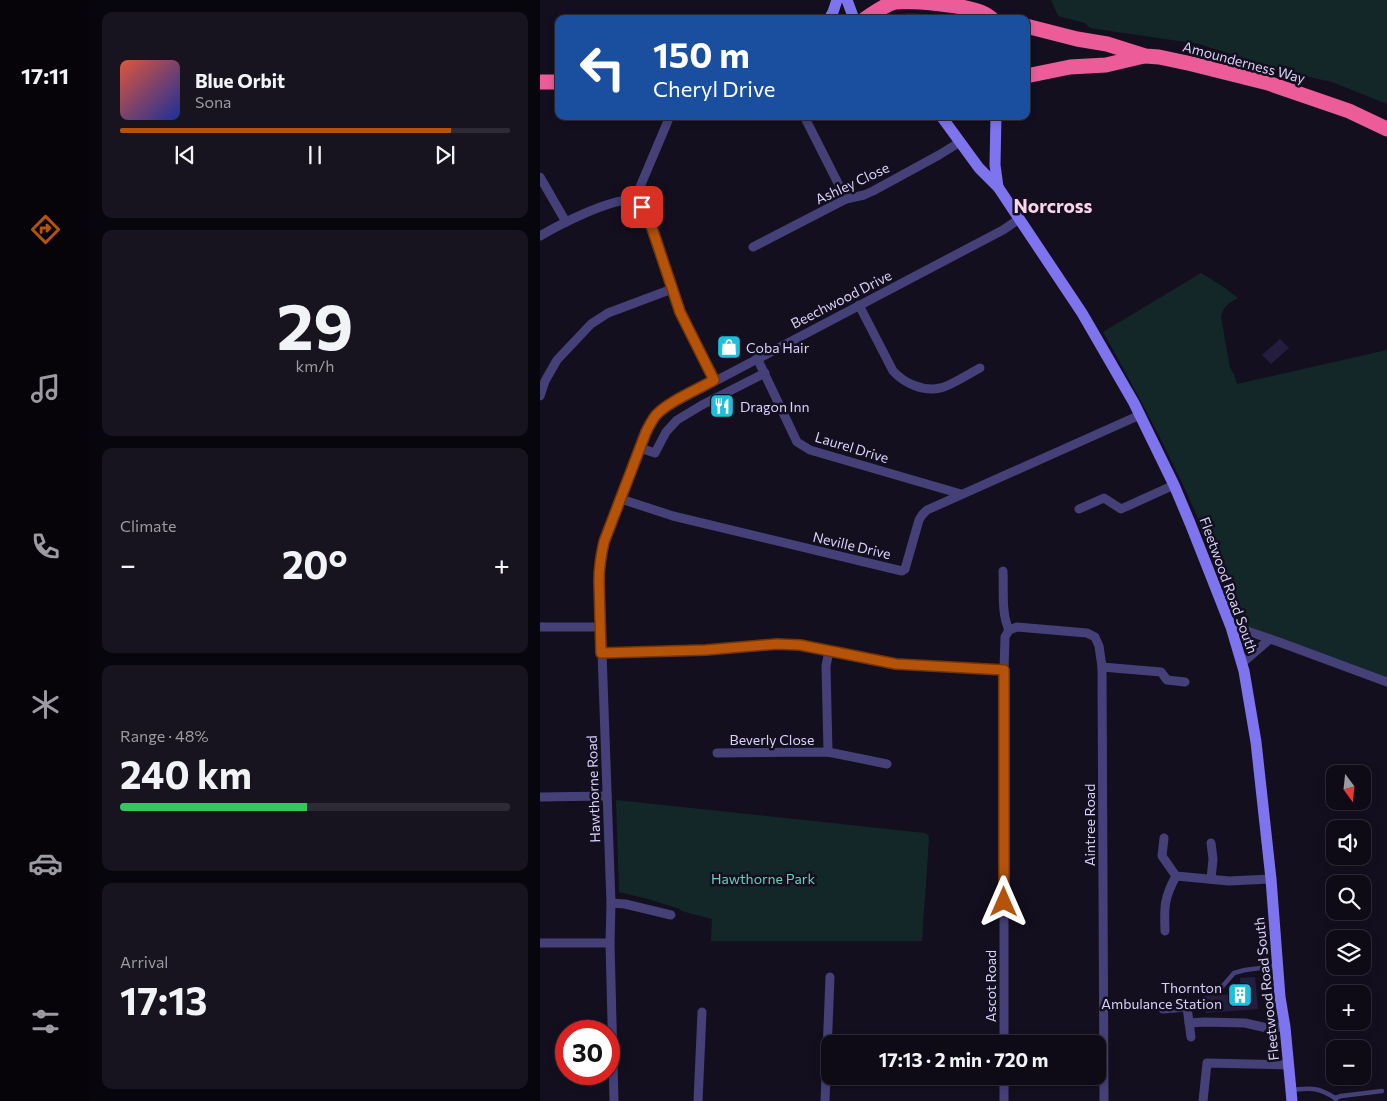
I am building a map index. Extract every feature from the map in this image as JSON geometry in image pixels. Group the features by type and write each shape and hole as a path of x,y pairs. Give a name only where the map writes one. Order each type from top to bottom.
{"highway":[{"path":"871,15 893,1 925,2 985,11"},
{"name":"Amounderness Way","path":"1030,27 1077,39 1107,44 1146,56 1192,64 1268,83 1350,111 1387,128"},
{"name":"Amounderness Way","path":"1030,75 1070,67 1106,65 1146,56"},
{"path":"540,82 555,82"}],"main road":[{"path":"831,15 837,0"},
{"path":"847,0 853,15"},
{"name":"Fleetwood Road South","path":"944,120 979,168 998,187 1082,313 1140,416 1174,485 1231,627 1242,663 1256,742 1271,879 1280,997 1292,1096"},
{"name":"Fleetwood Road South","path":"996,120 995,165 998,187"}],"street":[{"path":"634,201 668,120"},
{"path":"806,120 846,199"},
{"name":"Ashley Close","path":"754,247 846,199 873,191 940,155 960,142"},
{"path":"540,177 566,222"},
{"path":"540,236 566,222 613,202 634,201 642,207 680,312 714,380"},
{"name":"Beechwood Drive","path":"628,481 651,422 666,407 714,380 1003,230 1019,219"},
{"path":"540,396 557,360 591,324 608,313 672,289"},
{"path":"859,305 893,371 900,378 924,389 941,388 980,368"},
{"name":"Laurel Drive","path":"757,358 797,442 802,446 810,450 961,494"},
{"path":"640,448 655,453 666,432 677,420 765,373"},
{"name":"Neville Drive","path":"621,499 673,516 902,571 905,569 919,520 927,510 1140,416"},
{"name":"Hawthorne Road","path":"614,1101 610,944 611,903 599,569 604,542 628,481"},
{"path":"1079,509 1104,498 1121,509 1174,485"},
{"name":"Ascot Road","path":"1004,571 1004,614 1009,630 1005,637 1004,670 1004,1035"},
{"path":"540,627 600,627"},
{"path":"1231,627 1270,639 1387,682"},
{"name":"Aintree Road","path":"1009,630 1017,628 1087,633 1095,637 1099,646 1102,667 1104,1101"},
{"path":"1242,663 1270,639"},
{"path":"601,653 706,650 777,644 800,645 896,664 1004,670"},
{"name":"Beverly Close","path":"828,752 826,666 829,651"},
{"path":"1102,667 1161,672 1167,680 1185,682"},
{"name":"Beverly Close","path":"717,753 828,752 887,764"},
{"path":"540,797 607,796"},
{"path":"1164,838 1162,856 1176,876"},
{"path":"1211,843 1213,859 1211,879"},
{"path":"1176,876 1229,881 1271,879"},
{"path":"1165,931 1164,904 1168,890 1176,876"},
{"path":"611,903 625,904 671,916"},
{"path":"540,943 610,944"},
{"path":"825,1101 830,977"},
{"path":"1163,1009 1187,1007 1191,1036"},
{"path":"698,1101 702,1012"},
{"path":"1189,1023 1245,1023 1267,1028 1285,1027"},
{"path":"1203,1101 1207,1063 1289,1065"},
{"path":"1004,1085 1004,1101"}],"lane":[{"path":"1221,988 1234,973 1278,966"},
{"path":"1292,1096 1312,1088 1325,1092 1335,1100 1341,1096 1382,1091"}],"green space":[{"path":"1051,0 1387,0 1387,104 1332,82 1287,72 1199,44 1090,28 1085,23 1058,16"},
{"path":"911,13 938,15 897,15"},
{"path":"1201,273 1238,298 1225,307 1221,317 1230,368 1237,384 1387,350 1387,682 1241,629 1189,498 1148,414 1103,332"},
{"name":"Hawthorne Park","path":"616,800 925,833 929,839 922,941 711,941 712,919 619,892"}],"building":[{"path":"1280,339 1289,348 1271,364 1262,355"},
{"name":"Thornton Ambulance Station","path":"1255,977 1258,1009 1206,1013 1204,996 1241,994 1240,978"}],"place":[{"name":"Coba Hair","path":"729,347"},
{"name":"Dragon Inn","path":"722,406"},
{"name":"Thornton Ambulance Station","path":"1240,995"}],"district":[{"name":"Norcross","path":"1053,205"}],"route":[{"path":"642,207 652,228 680,312 714,380 666,407 657,414 646,432 604,542 599,569 601,653 706,650 777,644 800,645 896,664 1004,670 1004,902"}]}
